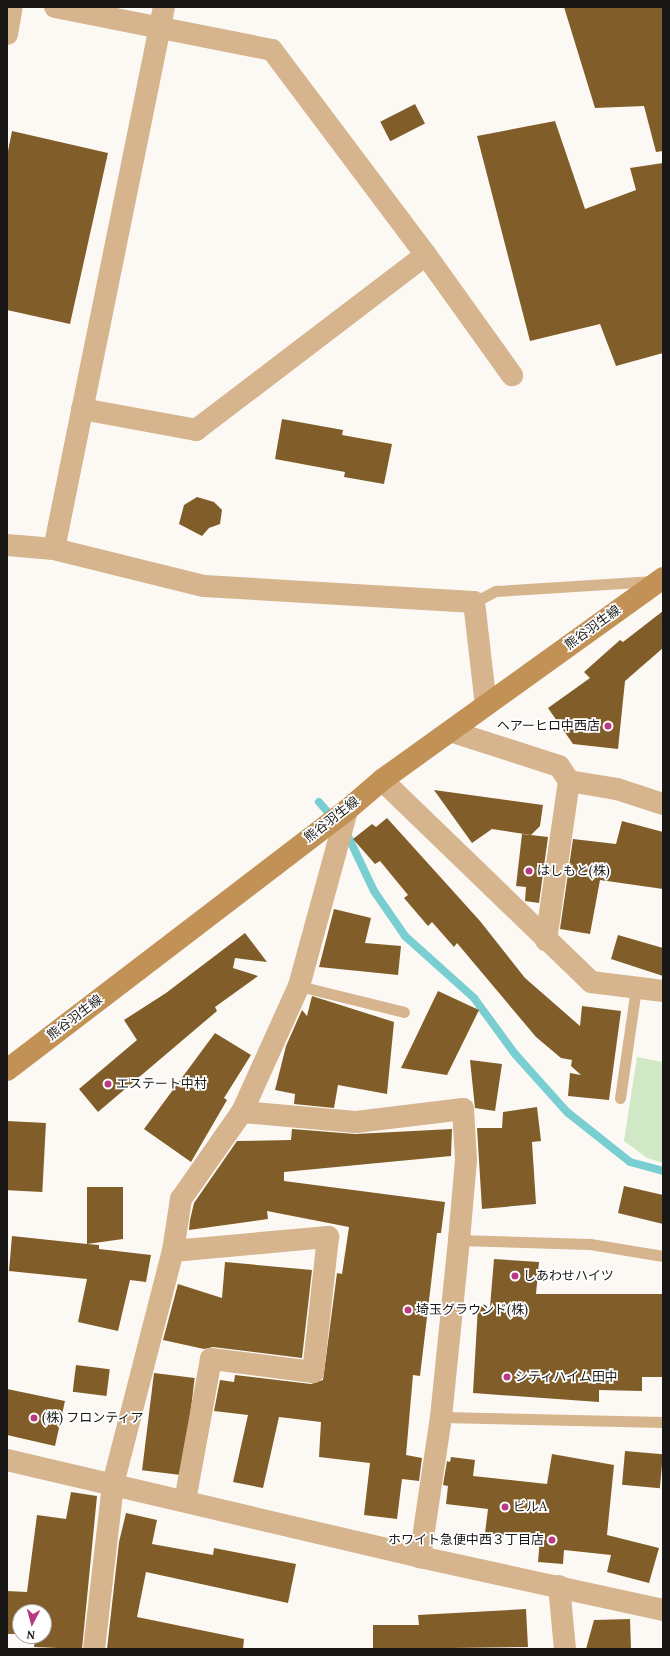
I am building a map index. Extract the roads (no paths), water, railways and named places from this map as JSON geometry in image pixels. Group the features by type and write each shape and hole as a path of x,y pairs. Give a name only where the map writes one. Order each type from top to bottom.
{"main road":[{"name":"熊谷羽生線","path":"7,1070 334,831 347,810 382,780 453,732 486,705 661,579"}],"street":[{"path":"7,34 12,7"},
{"path":"55,7 161,17 272,50 426,255 512,375"},
{"path":"54,549 161,17"},
{"path":"82,409 196,430 426,255"},
{"path":"7,545 54,549 204,586 474,602 486,705"},
{"path":"453,732 559,766 569,781 546,940"},
{"path":"382,780 591,982 663,991"},
{"path":"569,781 617,789 663,804"},
{"path":"94,1649 113,1484 173,1251 181,1199 242,1112 298,986 334,831"},
{"path":"242,1112 356,1122 464,1109 466,1160 459,1240 441,1417 420,1557"},
{"path":"173,1251 328,1237 313,1372 210,1359 185,1501"},
{"path":"7,1460 420,1557 559,1586 663,1610"},
{"path":"559,1586 566,1649"}],"lane":[{"path":"474,602 496,590 661,579"},
{"path":"298,986 404,1012"},
{"path":"620,1098 636,988"},
{"path":"459,1240 590,1244 663,1256"},
{"path":"441,1417 663,1422"}],"waterway":[{"path":"319,802 334,819"},
{"path":"346,832 374,891 405,936 474,998 515,1054 567,1112 630,1162 663,1171"}],"place":[{"name":"ヘアーヒロ中西店","path":"608,726"},
{"name":"はしもと(株)","path":"529,871"},
{"name":"エステート中村","path":"108,1084"},
{"name":"しあわせハイツ","path":"515,1276"},
{"name":"埼玉グラウンド(株)","path":"408,1310"},
{"name":"シティハイム田中","path":"507,1377"},
{"name":"(株) フロンティア","path":"34,1418"},
{"name":"ビルA","path":"505,1507"},
{"name":"ホワイト急便中西３丁目店","path":"552,1540"}]}
